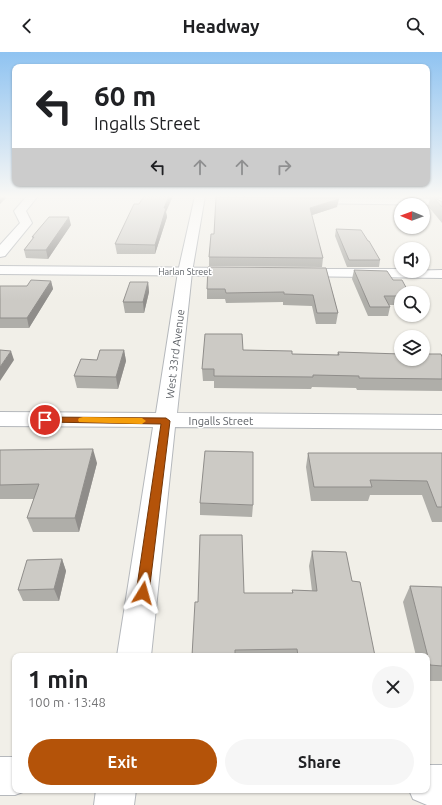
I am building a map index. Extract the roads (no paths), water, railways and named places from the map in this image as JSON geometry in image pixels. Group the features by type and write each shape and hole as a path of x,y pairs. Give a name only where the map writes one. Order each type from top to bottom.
{"street":[{"path":"0,253 19,231"},
{"name":"West 33rd Avenue","path":"134,653 185,272 195,231"},
{"name":"Harlan Street","path":"0,270 249,272"},
{"path":"281,273 442,274"},
{"name":"Ingalls Street","path":"0,419 442,422"},
{"path":"0,776 12,776"},
{"path":"430,785 442,785"},
{"path":"114,805 116,793"}]}
